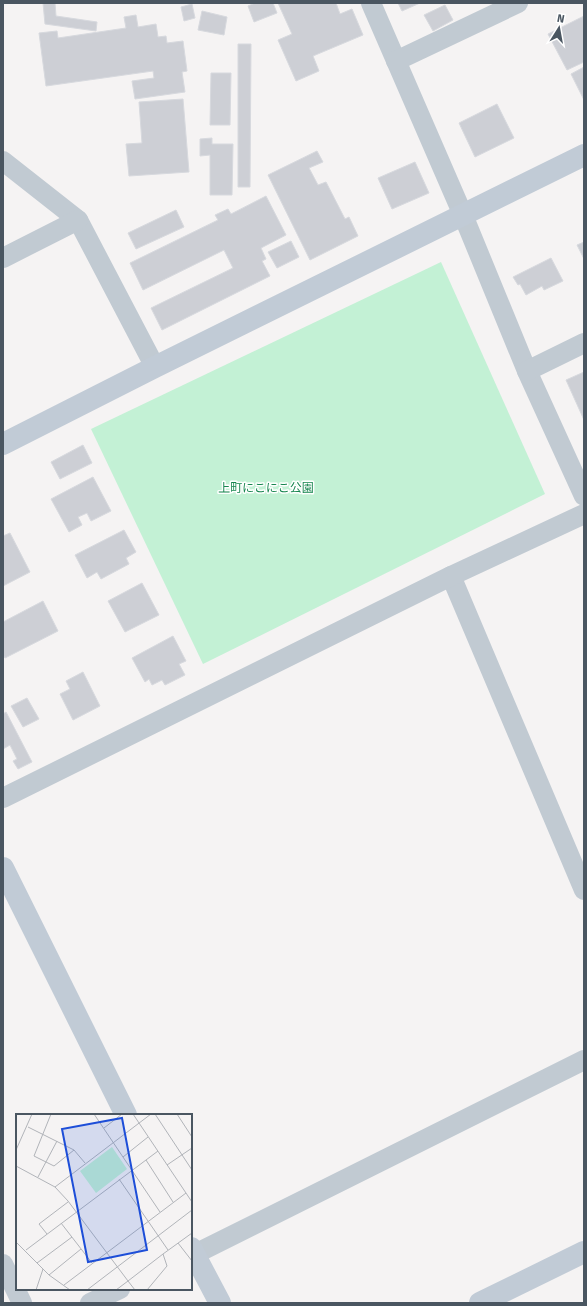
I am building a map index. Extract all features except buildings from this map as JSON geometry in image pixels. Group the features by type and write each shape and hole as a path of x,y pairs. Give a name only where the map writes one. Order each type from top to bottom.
{"street":[{"path":"371,3 463,215 527,371 584,496"},
{"path":"396,61 518,3"},
{"path":"3,444 584,155"},
{"path":"3,161 78,220 156,367"},
{"path":"3,258 78,220"},
{"path":"527,371 584,343"},
{"path":"3,798 451,576 584,514"},
{"path":"451,576 584,890"},
{"path":"3,868 126,1114"},
{"path":"220,1303 192,1253 584,1060"},
{"path":"480,1303 584,1252"},
{"path":"3,1264 22,1303"},
{"path":"90,1303 118,1290"}],"green space":[{"name":"上町にこにこ公園","path":"441,262 545,494 203,664 91,429"}]}
